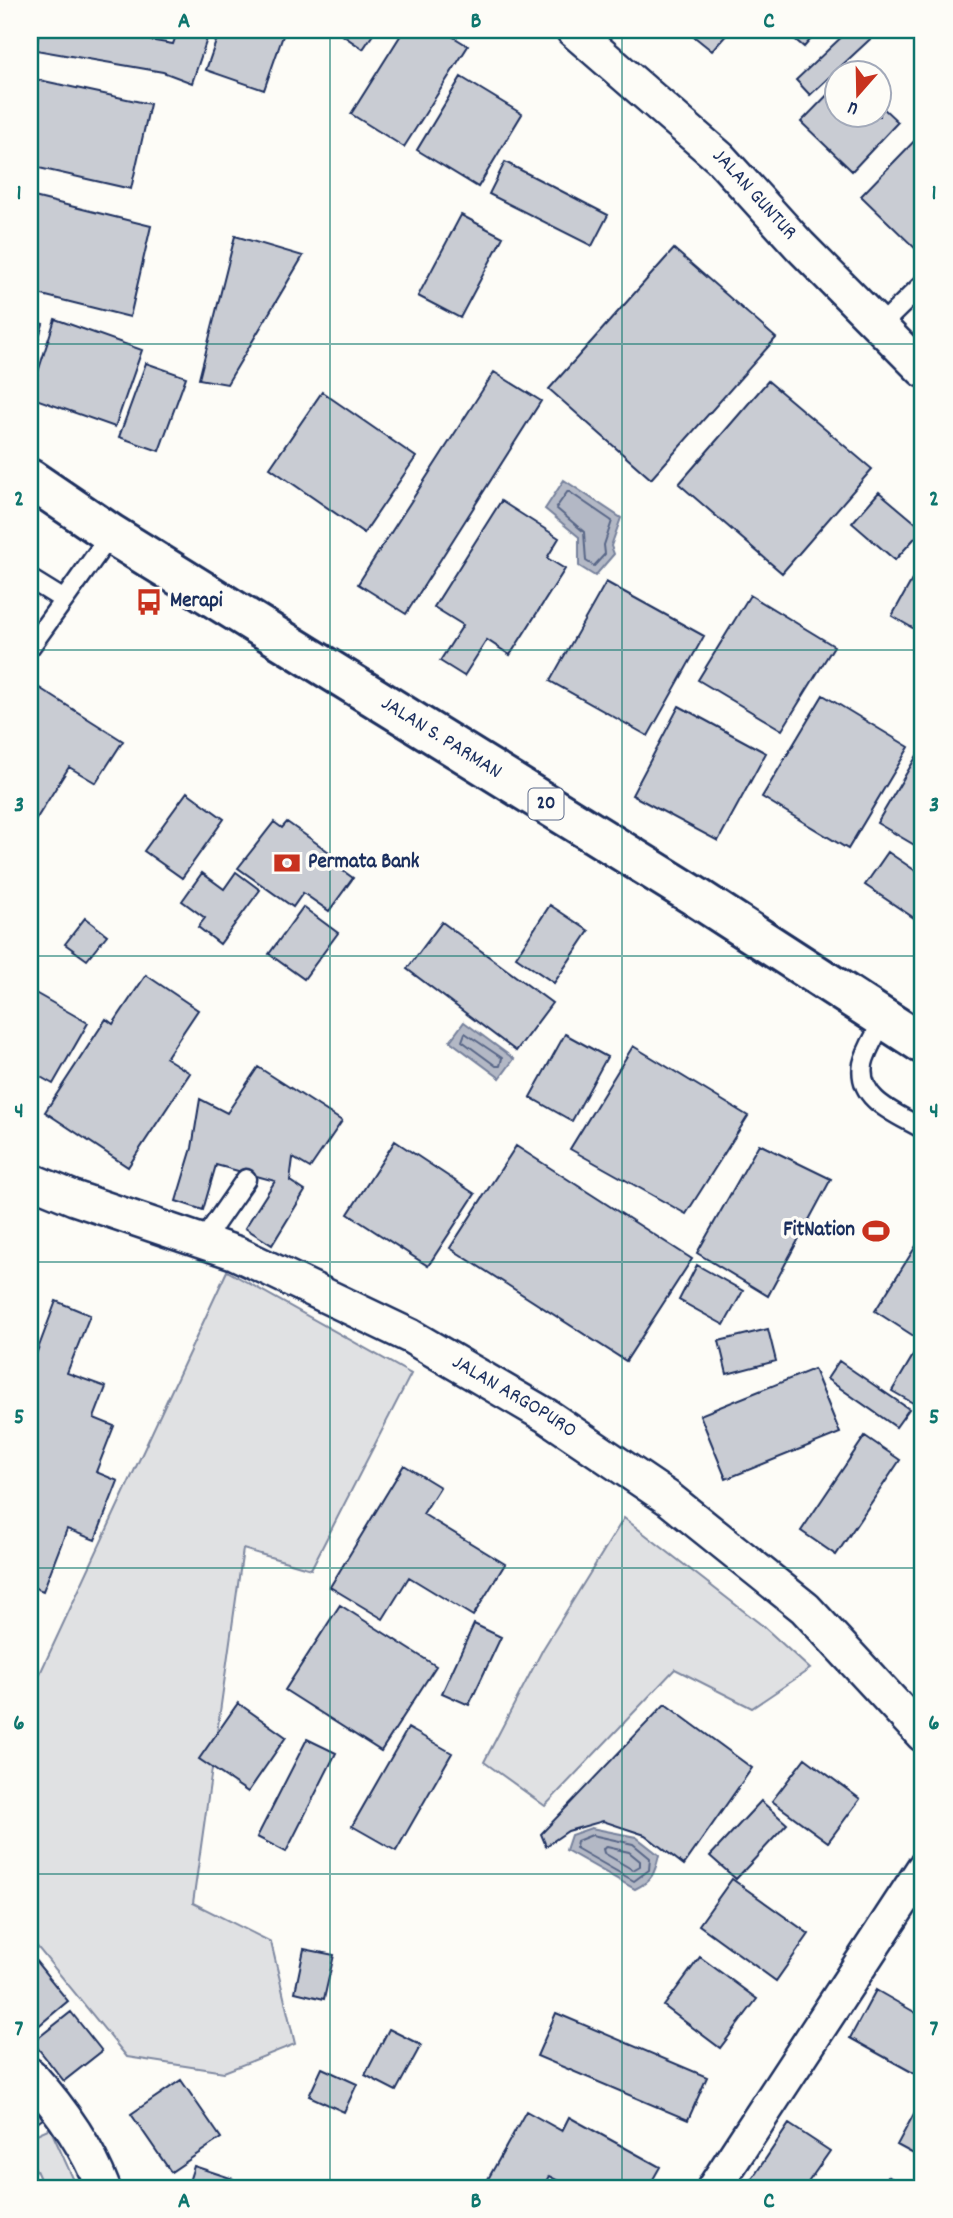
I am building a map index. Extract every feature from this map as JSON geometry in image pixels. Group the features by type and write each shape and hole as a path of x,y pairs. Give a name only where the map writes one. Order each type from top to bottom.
{"highway":[{"name":"JALAN S. PARMAN","path":"30,479 111,534 681,887 923,1044"}],"street":[{"name":"JALAN GUNTUR","path":"573,30 720,158 800,246 923,370"},
{"name":"JALAN ARGOPURO","path":"30,1180 74,1198 236,1253 410,1336 547,1416 668,1498 805,1608 923,1735"},
{"path":"714,2188 923,1869"},
{"path":"30,2075 57,2104 96,2169 103,2188"}],"lane":[{"path":"880,327 923,284"},
{"path":"30,647 111,534"},
{"path":"30,579 64,600"},
{"path":"884,1018 863,1065 866,1089 875,1101 923,1129"},
{"path":"203,1241 246,1179"}],"shaded area":[{"path":"227,1271 411,1374 311,1569 243,1549 193,1903 271,1942 295,2044 224,2072 127,2057 30,1938 30,1695"},
{"path":"624,1518 763,1626 810,1669 752,1708 675,1669 545,1806 484,1762 543,1649"},
{"path":"50,2128 77,2187 75,2188 44,2188 30,2157 30,2137"}],"water":[{"path":"564,480 621,518 611,546 614,554 595,576 579,566 579,537 545,509"},
{"path":"464,1022 514,1059 500,1078 450,1041"},
{"path":"591,1828 636,1837 659,1855 649,1879 635,1889 566,1850 571,1835"}],"building":[{"path":"39,30 90,30 173,44 178,30 210,30 192,83 163,72 36,50"},
{"path":"220,30 285,30 264,90 206,70"},
{"path":"335,30 376,30 363,49"},
{"path":"404,30 442,30 468,46 404,147 351,114"},
{"path":"686,30 731,30 712,51"},
{"path":"784,30 819,30 804,47"},
{"path":"849,30 880,30 848,60 824,60 824,82 810,95 796,80"},
{"path":"461,77 522,114 478,187 417,150"},
{"path":"30,78 150,104 131,189 30,166"},
{"path":"824,98 824,130 890,130 852,171 801,122"},
{"path":"923,132 923,256 861,196"},
{"path":"505,162 608,215 592,246 489,194"},
{"path":"30,196 151,226 130,317 30,292"},
{"path":"461,215 503,237 460,318 418,296"},
{"path":"235,236 303,256 227,384 199,379"},
{"path":"674,249 776,338 651,479 549,389"},
{"path":"55,319 142,350 115,427 30,397"},
{"path":"30,320 43,324 30,367"},
{"path":"146,363 186,377 159,451 119,437"},
{"path":"494,372 541,401 406,614 358,584"},
{"path":"768,381 872,469 782,573 679,484"},
{"path":"322,392 416,457 364,533 270,468"},
{"path":"879,492 923,529 895,560 852,523"},
{"path":"501,501 559,538 547,558 565,569 510,655 487,640 464,676 440,661 463,625 434,607"},
{"path":"923,560 923,634 892,616"},
{"path":"606,582 704,636 648,736 550,681"},
{"path":"750,595 834,646 782,730 698,680"},
{"path":"30,682 123,741 96,783 69,767 30,829"},
{"path":"823,695 909,747 848,849 762,797"},
{"path":"679,706 766,753 718,841 632,795"},
{"path":"923,748 923,850 877,823"},
{"path":"187,792 224,819 182,878 144,851"},
{"name":"Permata Bank","path":"274,822 282,828 287,822 329,852 325,858 353,878 329,911 303,893 293,907 238,868"},
{"path":"888,852 923,876 923,924 865,885"},
{"path":"236,872 260,890 220,944 198,927 205,918 182,901 202,873 224,889"},
{"path":"550,905 589,931 554,983 516,957"},
{"path":"303,907 338,933 304,979 269,954"},
{"path":"85,918 107,935 87,960 65,944"},
{"path":"442,922 552,1003 516,1051 407,969"},
{"path":"146,975 198,1010 166,1058 190,1073 128,1167 45,1112 106,1019 113,1024"},
{"path":"30,990 88,1023 53,1084 30,1071"},
{"path":"565,1034 607,1057 572,1121 530,1097"},
{"path":"633,1046 748,1116 686,1214 570,1149"},
{"path":"258,1067 342,1121 310,1168 293,1158 290,1181 305,1191 272,1245 245,1228 275,1181 216,1165 203,1210 176,1201 192,1148 200,1099 227,1113"},
{"path":"395,1141 475,1194 428,1266 348,1214"},
{"path":"759,1144 831,1179 768,1296 697,1253"},
{"path":"516,1146 692,1259 626,1361 450,1248"},
{"path":"923,1235 923,1342 875,1311"},
{"path":"697,1265 743,1291 724,1325 679,1300"},
{"path":"56,1301 90,1315 67,1373 106,1387 94,1418 114,1426 96,1472 118,1481 95,1540 67,1529 43,1591 30,1586 30,1355 35,1357"},
{"path":"768,1329 776,1361 727,1374 719,1341"},
{"path":"914,1354 923,1360 923,1402 920,1407 892,1391"},
{"path":"839,1361 909,1409 896,1427 827,1379"},
{"path":"814,1369 840,1433 726,1479 700,1415"},
{"path":"865,1436 900,1460 836,1555 801,1531"},
{"path":"404,1465 440,1487 423,1514 505,1564 473,1616 409,1577 383,1619 330,1587"},
{"path":"340,1605 436,1666 381,1751 285,1690"},
{"path":"474,1624 501,1637 469,1705 442,1693"},
{"path":"238,1703 286,1737 248,1792 199,1759"},
{"path":"665,1704 752,1768 684,1865 645,1835 603,1821 568,1831 546,1846 541,1834"},
{"path":"408,1728 452,1753 396,1851 352,1826"},
{"path":"307,1739 336,1753 286,1852 257,1837"},
{"path":"805,1758 860,1799 828,1842 772,1801"},
{"path":"761,1801 787,1824 736,1879 710,1856"},
{"path":"732,1879 809,1934 776,1981 699,1925"},
{"path":"304,1949 334,1955 324,1999 295,1992"},
{"path":"30,1954 68,2001 30,2033"},
{"path":"700,1957 757,1999 720,2048 664,2006"},
{"path":"876,1990 923,2017 923,2063 917,2075 850,2038"},
{"path":"71,2012 102,2051 64,2081 33,2042"},
{"path":"556,2013 707,2077 688,2120 537,2056"},
{"path":"389,2029 421,2045 396,2091 365,2075"},
{"path":"322,2068 357,2084 344,2112 309,2096"},
{"path":"181,2080 221,2138 171,2172 131,2114"},
{"path":"30,2091 47,2116 30,2128"},
{"path":"923,2097 923,2159 897,2145"},
{"path":"526,2111 562,2131 569,2117 660,2167 648,2188 572,2188 549,2176 542,2188 483,2188"},
{"path":"789,2124 830,2151 804,2188 746,2188"},
{"path":"194,2166 233,2179 230,2188 187,2188"},
{"path":"888,2176 907,2188 880,2188"}],"place":[{"name":"Merapi","path":"149,602"},
{"name":"Permata Bank","path":"287,863"},
{"name":"FitNation","path":"876,1231"}]}
